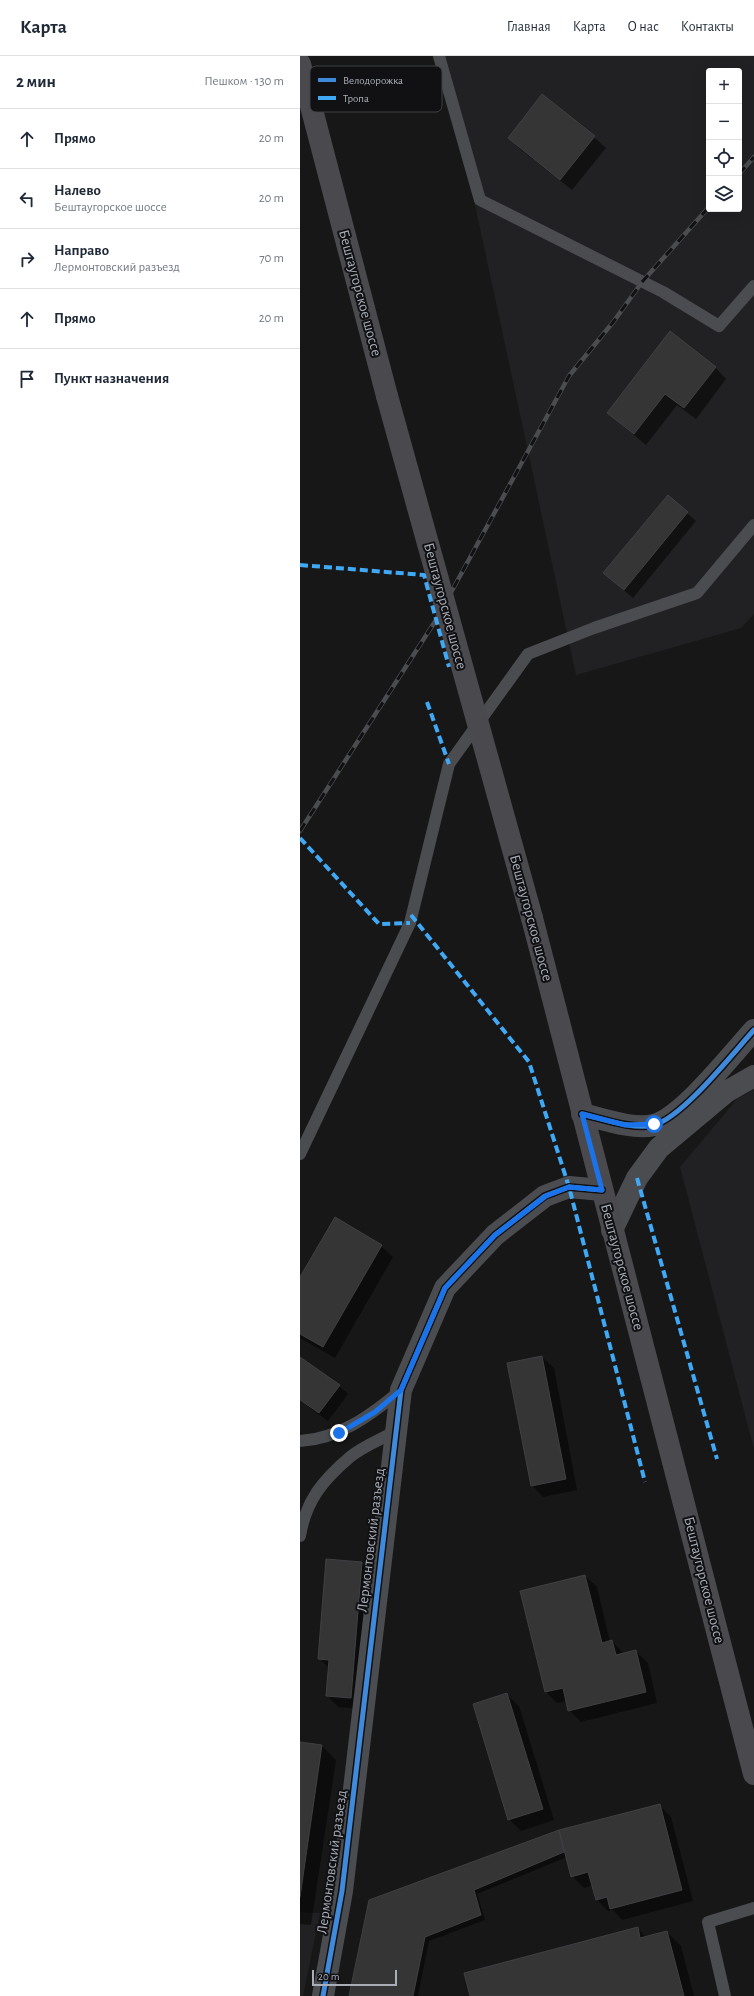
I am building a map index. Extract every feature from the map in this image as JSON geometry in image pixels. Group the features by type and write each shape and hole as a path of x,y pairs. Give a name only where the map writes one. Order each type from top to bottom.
{"main road":[{"name":"Бештаугорское шоссе","path":"300,64 310,102"},
{"name":"Бештаугорское шоссе","path":"313,112 387,396 532,918 754,1774"}],"street":[{"path":"582,1114 625,1125 654,1124 683,1108 754,1030"},
{"path":"612,1230 637,1178 659,1148 726,1092 754,1076"},
{"name":"Лермонтовский разъезд","path":"323,1996 342,1891 401,1390 445,1288 495,1235 546,1196 569,1187 602,1190"}],"lane":[{"path":"439,56 442,66"},
{"path":"442,67 480,200 663,292 719,326 754,286"},
{"path":"300,1154 410,923 449,764 528,654 594,628 697,593 754,525"},
{"path":"300,1441 315,1440 339,1433 375,1412 401,1390"},
{"path":"300,1536 303,1516 315,1493 351,1456 396,1431"},
{"path":"725,1996 708,1922 754,1908"}],"shaded area":[{"path":"443,56 754,56 754,614 741,628 576,675"},
{"path":"754,1090 754,1449 680,1167 737,1099"},
{"path":"300,1912 320,1913 303,1996 300,1996"}],"building":[{"path":"542,94 595,136 560,180 508,138"},
{"path":"670,331 716,367 684,408 665,394 634,434 607,413"},
{"path":"668,495 688,512 624,590 603,573"},
{"path":"335,1217 382,1245 323,1347 300,1334 300,1277"},
{"path":"542,1356 566,1479 531,1486 507,1363"},
{"path":"300,1357 340,1385 319,1413 300,1400"},
{"path":"326,1559 362,1562 351,1698 326,1696 329,1660 318,1659"},
{"path":"585,1575 602,1643 612,1640 616,1655 636,1650 646,1692 568,1711 563,1688 545,1692 520,1591"},
{"path":"507,1693 543,1809 508,1820 473,1704"},
{"path":"300,1742 322,1745 300,1897"},
{"path":"660,1804 682,1890 610,1909 607,1897 596,1900 588,1872 571,1877 559,1830"},
{"path":"559,1830 564,1852 474,1890 481,1915 425,1937 413,1996 349,1996 369,1900"},
{"path":"638,1927 640,1938 667,1931 684,1996 470,1996 464,1973"}],"railway":[{"path":"742,171 754,157"},
{"path":"300,831 436,620 569,376 614,321 642,282 706,210"}],"marked path":[{"path":"300,565 424,575 449,667"},
{"path":"427,702 449,764"},
{"path":"300,838 379,924 410,923"},
{"path":"411,915 529,1062 569,1187 645,1482"},
{"path":"637,1178 717,1459"}],"cycle path":[{"path":"582,1114 637,1126 654,1125 666,1120 693,1098 707,1084 754,1030"},
{"path":"323,1996 342,1891 401,1390 445,1288 495,1235 545,1196 569,1187 602,1190"}],"route":[{"path":"339,1433 375,1412 401,1390 445,1288 495,1235 546,1196 569,1187 602,1190 582,1114 625,1125 654,1124"}]}
